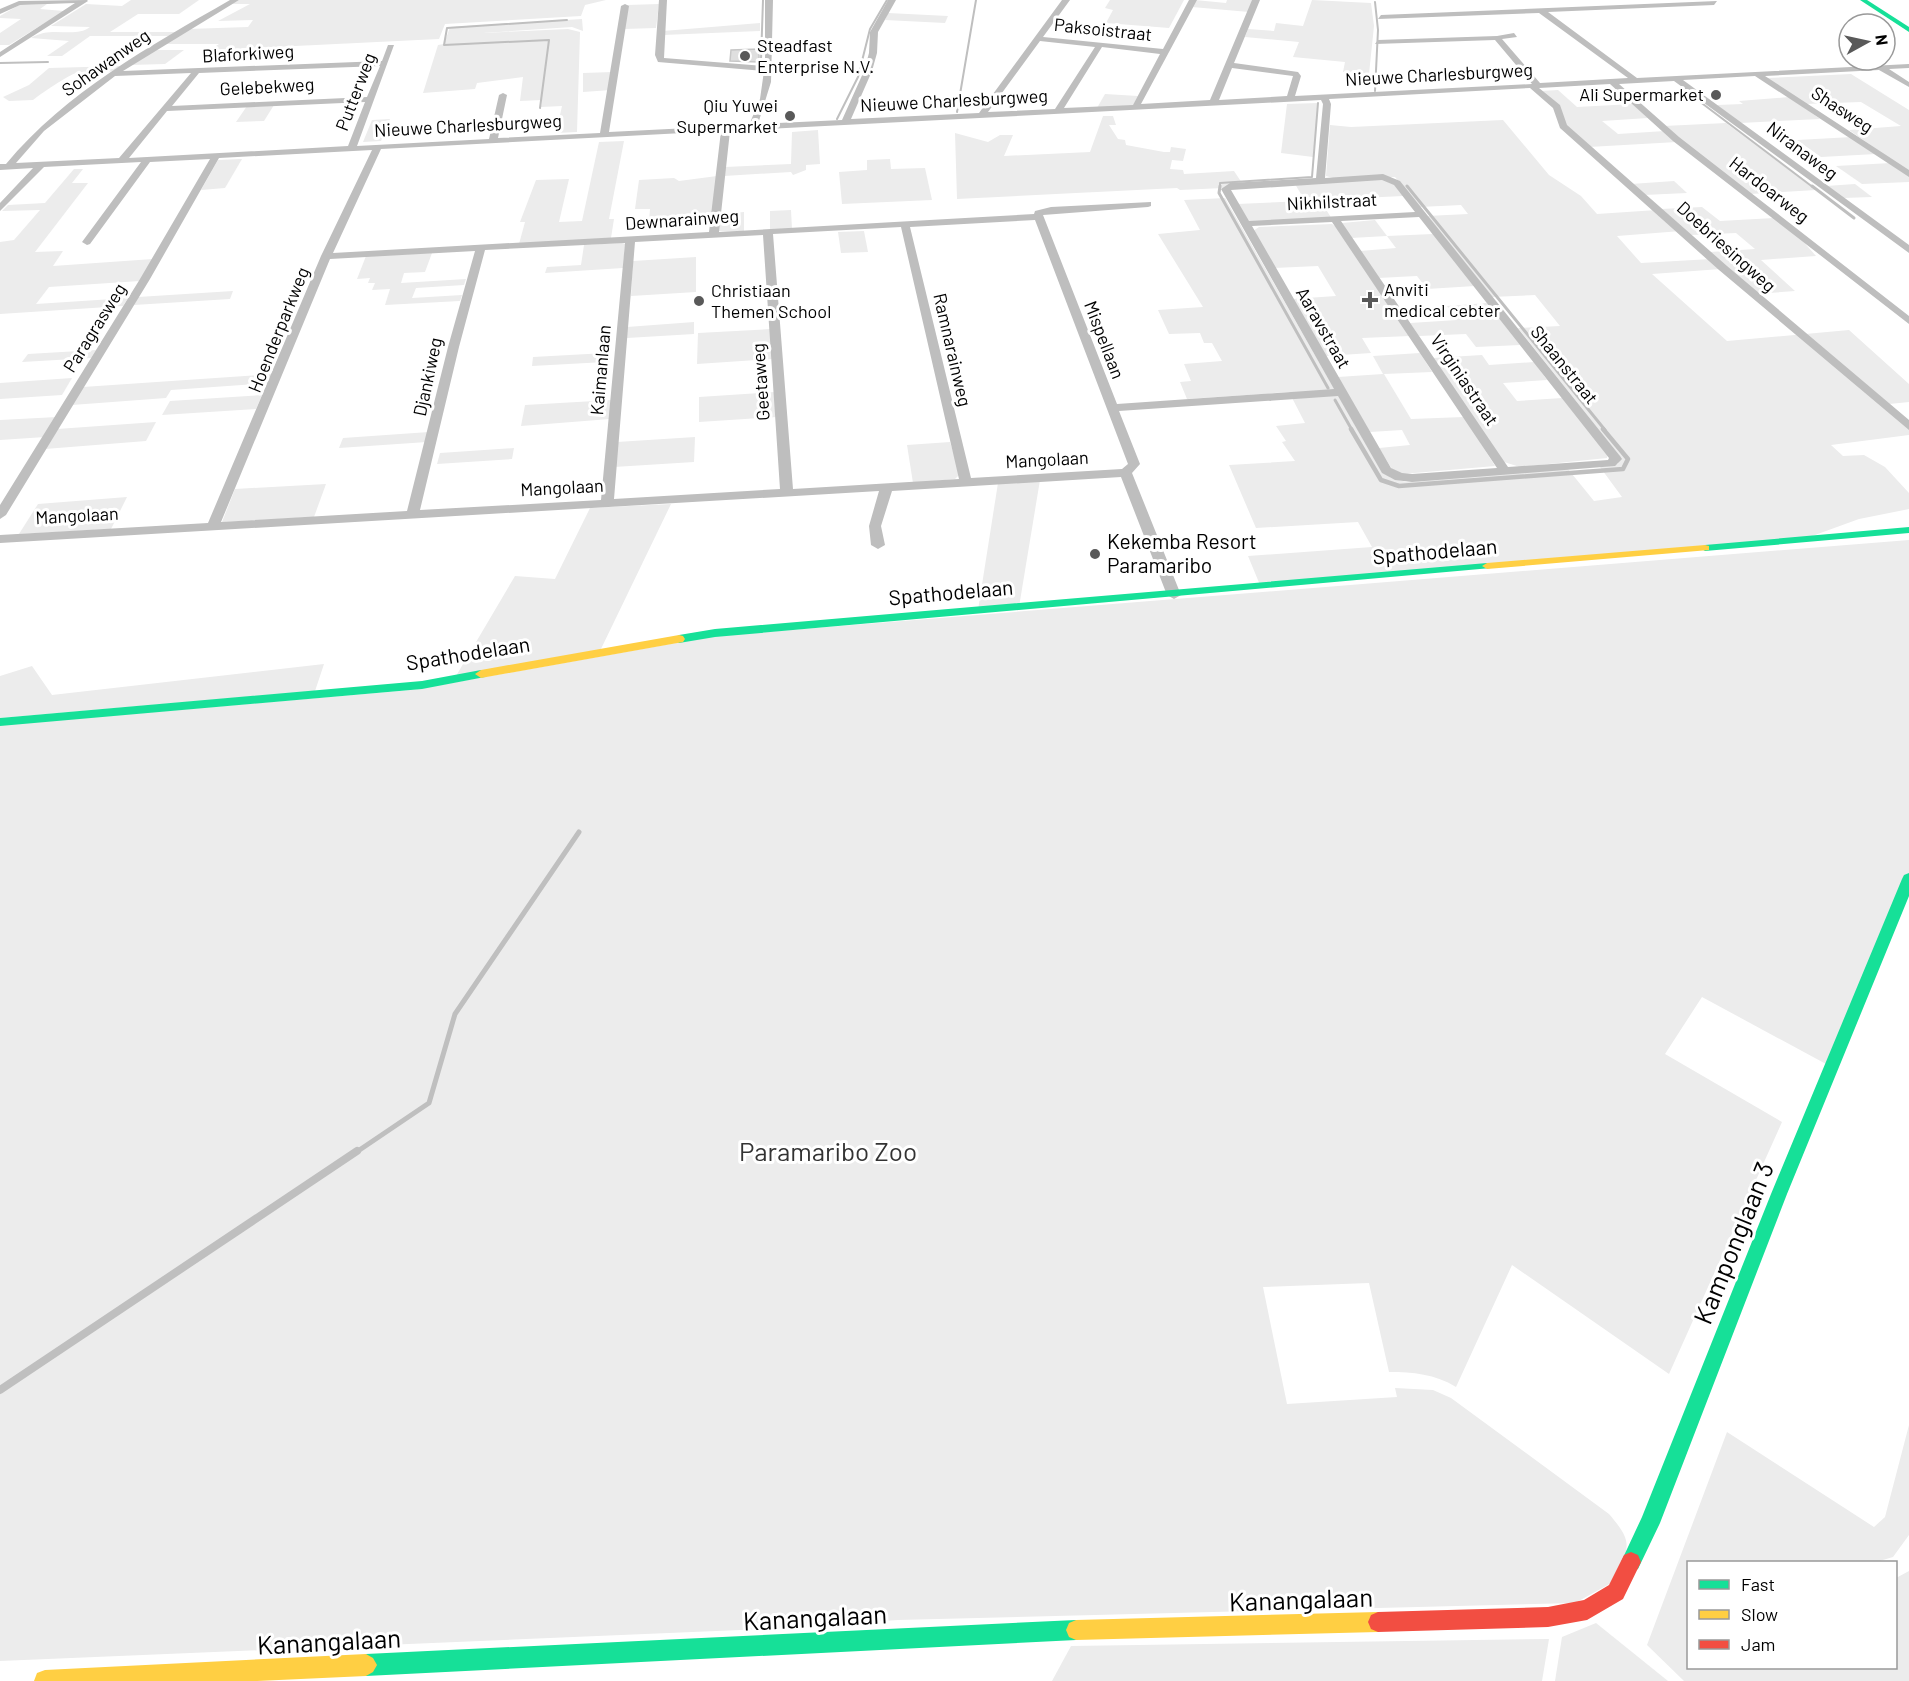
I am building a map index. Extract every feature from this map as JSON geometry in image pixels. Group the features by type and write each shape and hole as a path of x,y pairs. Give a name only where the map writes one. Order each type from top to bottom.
{"street":[{"name":"Sohawanweg","path":"4,167 40,130 114,74 141,55 235,0"},
{"path":"663,0 658,56 661,60 768,69"},
{"path":"752,128 762,110 768,69 770,0"},
{"path":"844,123 868,71 873,52 874,32 892,0"},
{"path":"981,116 1066,0"},
{"path":"1135,108 1193,0"},
{"path":"1213,104 1256,0"},
{"path":"1527,0 1635,80"},
{"path":"1863,0 1909,30"},
{"path":"0,12 20,3 84,1 0,54"},
{"path":"1381,17 1714,3"},
{"path":"604,135 624,6"},
{"path":"1378,42 1497,38 1514,35"},
{"name":"Paksoistraat","path":"1036,38 1166,52"},
{"name":"Doebriesingweg","path":"1497,38 1535,86 1557,107 1563,126 1723,268 1909,426"},
{"path":"1057,112 1100,45"},
{"name":"Putterweg","path":"351,149 391,47"},
{"name":"Blaforkiweg","path":"114,74 385,63"},
{"path":"1228,65 1295,74 1297,76 1290,100"},
{"name":"Nieuwe Charlesburgweg","path":"4,167 1837,70"},
{"path":"121,161 196,72"},
{"path":"1888,72 1909,85"},
{"name":"Shasweg","path":"1757,74 1909,174"},
{"name":"Niranaweg","path":"1676,78 1909,250"},
{"name":"Hardoarweg","path":"1612,82 1676,139 1909,321"},
{"path":"493,141 503,95"},
{"path":"1320,180 1327,104 1324,98"},
{"name":"Gelebekweg","path":"164,109 372,99"},
{"path":"714,235 726,129"},
{"name":"Hoenderparkweg","path":"213,526 326,256 377,148"},
{"name":"Paragrasweg","path":"0,515 148,273 216,156"},
{"path":"87,242 147,160"},
{"path":"0,208 41,165"},
{"name":"Shaanstraat","path":"1226,189 1230,186 1390,178 1397,183 1616,459 1611,463 1399,477"},
{"name":"Aaravstraat","path":"1226,189 1386,470 1399,477"},
{"name":"Dewnarainweg","path":"326,256 1039,217 1038,213 1051,210 1148,204"},
{"name":"Nikhilstraat","path":"1244,224 1421,214"},
{"name":"Mispellaan","path":"1039,217 1134,464 1126,473"},
{"name":"Virginiastraat","path":"1335,219 1505,471"},
{"name":"Ramnarainweg","path":"905,224 966,483"},
{"name":"Geetaweg","path":"768,232 787,494"},
{"name":"Kaimanlaan","path":"607,503 630,240"},
{"name":"Djankiweg","path":"413,514 441,408 460,312 481,248"},
{"path":"1112,408 1341,392"},
{"path":"1126,473 1174,595"},
{"name":"Mangolaan","path":"0,538 1126,473"},
{"path":"878,545 875,526 886,488"},
{"name":"Spathodelaan","path":"0,722 422,685 715,633 1909,530"},
{"name":"Kamponglaan 3","path":"1587,1610 1616,1592 1650,1523 1779,1194 1909,879"},
{"name":"Kanangalaan","path":"45,1681 1079,1630 1548,1617 1587,1610"}],"green space":[{"path":"131,0 199,0 179,14 138,14 110,32 176,32 170,36 90,36 62,56 47,56 69,41 31,38 47,32 77,32 90,27 51,26 86,4 122,6"},
{"path":"239,0 606,0 585,5 581,16 445,24 439,39 210,50 219,44 163,44 188,29 248,27 253,20 218,21 250,4 232,4"},
{"path":"1110,0 1184,0 1169,28 1106,23 1113,10 1105,8"},
{"path":"1195,0 1226,3 1227,0 1253,0 1249,12 1192,7"},
{"path":"1312,0 1371,3 1374,26 1369,74 1343,72 1345,62 1293,57 1299,42 1245,37 1248,29 1274,31 1276,23 1303,26"},
{"path":"47,4 40,9 64,11 9,45 0,45 0,33 21,19 0,18 0,16 19,5"},
{"path":"659,4 656,28 624,29 627,5"},
{"path":"888,13 948,16 945,23 885,20"},
{"path":"582,19 583,31 572,27 483,33 568,29 580,32 577,132 556,133 562,106 541,107 542,100 520,101 523,77 477,83 475,89 423,93 438,45 444,44 450,27"},
{"path":"760,23 760,31 663,35 663,31"},
{"path":"153,50 184,50 165,64 130,65"},
{"path":"121,66 104,73 73,74 33,100 9,101 3,97 29,85 49,68"},
{"path":"613,72 611,90 583,92 583,73"},
{"path":"1851,74 1909,110 1909,172 1849,130 1901,126 1861,102 1805,104 1767,78"},
{"path":"1558,90 1577,107 1633,104 1648,118 1602,121 1618,134 1665,131 1677,142 1589,147 1565,125 1560,108 1541,91"},
{"path":"1105,94 1138,96 1133,106 1097,108"},
{"path":"1789,97 1820,119 1740,123 1717,105 1743,104 1739,101"},
{"path":"1318,103 1313,157 1281,153 1287,104"},
{"path":"274,105 264,121 236,122 247,106"},
{"path":"1103,116 1113,116 1116,125 1109,125 1118,139 1125,140 1126,145 1164,152 1170,152 1171,147 1186,149 1183,161 1172,160 1170,169 1183,170 1184,174 1234,171 1242,183 1223,188 1180,190 1177,188 957,199 955,133 988,142 1000,135 1013,135 1004,156 1090,152"},
{"path":"390,119 381,141 363,142 372,120"},
{"path":"1503,120 1549,175 1581,196 1597,214 1657,210 1681,231 1617,236 1641,263 1711,259 1721,269 1652,274 1727,341 1849,330 1909,384 1909,402 1889,404 1909,421 1909,435 1831,445 1843,456 1864,455 1885,467 1909,493 1909,509 1859,519 1804,539 1260,585 1248,556 1372,547 1358,522 1256,528 1229,465 1295,461 1282,442 1286,441 1276,426 1305,423 1289,392 1187,399 1180,382 1191,381 1184,364 1222,361 1212,343 1204,343 1200,333 1169,334 1158,310 1203,307 1158,234 1200,230 1184,200 1225,198 1379,467 1391,478 1406,482 1568,469 1594,501 1622,497 1600,467 1618,464 1619,455 1518,328 1560,326 1535,295 1492,297 1427,216 1468,214 1461,205 1420,207 1395,177 1333,178 1326,176 1330,125 1351,127"},
{"path":"1726,123 1816,190 1750,194 1664,126"},
{"path":"818,130 820,164 806,165 806,170 793,175 791,172 724,176 725,167 791,164 792,132"},
{"path":"1852,137 1876,154 1821,157 1797,140"},
{"path":"624,141 609,219 614,219 611,238 519,244 525,222 520,222 536,180 569,179 559,222 582,221 599,142"},
{"path":"242,159 225,188 201,190 218,160"},
{"path":"890,159 891,169 925,168 932,200 842,204 839,172 867,170 867,160"},
{"path":"1891,163 1909,176 1909,182 1862,184 1836,166"},
{"path":"74,169 83,169 72,183 88,183 35,252 63,251 53,266 153,259 140,281 49,287 36,304 128,298 123,306 0,314 0,242 14,240 40,210 2,211 8,205 45,203"},
{"path":"717,176 712,218 649,221 650,209 635,209 639,180 674,178 679,181"},
{"path":"1382,179 1393,183 1403,196 1320,200 1332,219 1255,223 1246,221 1237,204 1305,201 1295,184"},
{"path":"1674,181 1687,193 1644,195 1631,184"},
{"path":"1855,184 1872,197 1843,198 1826,186"},
{"path":"1702,207 1720,221 1774,218 1801,239 1816,256 1761,260 1795,291 1755,294 1710,252 1755,249 1736,233 1691,235 1661,209"},
{"path":"791,210 792,229 770,230 770,211"},
{"path":"744,212 744,232 718,231 721,214"},
{"path":"1375,220 1387,236 1351,238 1342,223"},
{"path":"1332,224 1410,336 1362,338 1371,353 1326,356 1292,299 1336,296 1318,266 1274,268 1253,231 1259,227"},
{"path":"864,231 868,252 841,253 838,232"},
{"path":"1433,234 1475,286 1427,289 1417,276 1378,278 1360,251 1396,248 1387,236"},
{"path":"625,244 623,268 545,273 547,267 581,265 584,245"},
{"path":"432,253 425,272 404,273 401,283 466,279 464,285 416,288 412,298 462,295 460,301 385,305 390,289 372,290 375,283 368,283 370,278 357,279 366,256"},
{"path":"696,257 696,292 631,296 633,261"},
{"path":"233,291 230,299 134,305 138,297"},
{"path":"1487,303 1520,345 1476,347 1466,334 1419,336 1410,323 1457,320 1447,306"},
{"path":"694,322 694,334 627,338 627,327"},
{"path":"771,329 773,359 697,364 698,333"},
{"path":"96,350 91,358 22,362 28,354"},
{"path":"606,353 605,362 532,366 533,357"},
{"path":"1420,353 1432,372 1384,374 1411,419 1464,417 1495,466 1403,474 1392,469 1379,448 1410,445 1402,430 1370,432 1338,377 1383,374 1373,356"},
{"path":"1482,355 1489,365 1534,362 1547,380 1503,383 1517,401 1562,398 1608,454 1607,458 1520,467 1504,462 1433,358"},
{"path":"274,374 270,383 171,390 166,398 72,405 83,387"},
{"path":"72,378 62,395 0,399 0,383"},
{"path":"775,392 777,417 699,422 699,397"},
{"path":"262,395 256,409 162,415 170,401"},
{"path":"612,400 610,419 521,426 525,405"},
{"path":"57,417 45,437 0,440 0,420"},
{"path":"156,422 146,441 45,449 57,429"},
{"path":"429,432 427,442 339,448 343,438"},
{"path":"695,437 694,462 614,467 617,442"},
{"path":"950,442 960,474 955,479 913,483 907,445"},
{"path":"514,448 512,459 437,464 440,453"},
{"path":"1040,480 1019,607 978,610 998,483"},
{"path":"326,484 314,517 222,522 235,489"},
{"path":"127,497 111,529 19,534 38,504"},
{"path":"671,504 600,651 456,676 515,576 555,579 590,508"},
{"name":"Paramaribo Zoo","path":"1909,540 1909,875 1826,1064 1702,997 1665,1054 1782,1122 1669,1374 1512,1265 1456,1387 1440,1379 1424,1375 1389,1372 1369,1283 1263,1287 1287,1404 1397,1397 1395,1388 1433,1390 1451,1398 1609,1514 1623,1532 1627,1546 1615,1581 1575,1603 898,1620 765,1629 0,1661 0,725 412,690 715,636"},
{"path":"324,664 315,691 0,718 0,676 32,666 52,695"},
{"path":"1909,1425 1909,1535 1893,1557 1879,1561 1687,1561 1687,1669 1897,1669 1897,1577 1909,1571 1909,1681 1684,1681 1647,1645 1727,1432 1874,1527 1885,1517"},
{"path":"1596,1623 1668,1681 1555,1681 1562,1637"},
{"path":"1549,1639 1542,1681 1052,1681 1071,1646"}],"building":[{"name":"Steadfast Enterprise N.V.","path":"759,49 759,62 730,61 731,50"}],"waterway":[{"path":"761,60 763,0"},
{"path":"837,119 858,77 870,29 887,0"},
{"path":"957,112 976,0"},
{"path":"1375,2 1378,30 1375,91"},
{"path":"540,108 549,40 444,45 447,28 567,20"},
{"path":"0,63 48,62"},
{"path":"1695,98 1814,188"},
{"path":"1220,186 1220,183 1312,177 1318,103"},
{"path":"1220,186 1219,193 1328,388"},
{"path":"1407,186 1605,430"},
{"path":"1812,186 1854,218"},
{"path":"1335,400 1352,430"},
{"path":"1351,429 1381,480 1399,486 1623,469 1628,459 1603,429"},
{"path":"355,1153 429,1103 455,1014 579,832"},
{"path":"0,1390 357,1151"}],"traffic: fast":[{"path":"1863,0 1909,30"},
{"path":"1705,548 1909,530"},
{"path":"679,639 715,633 1487,566"},
{"path":"0,722 422,685 481,674"},
{"path":"1631,1562 1650,1523 1779,1194 1909,879"},
{"path":"366,1665 1076,1630"}],"traffic: slow":[{"path":"1487,566 1705,548"},
{"path":"481,674 679,639"},
{"path":"1076,1630 1378,1622"},
{"path":"45,1681 366,1665"}],"traffic: jam":[{"path":"1378,1622 1548,1617 1587,1610 1616,1592 1631,1562"}],"place":[{"name":"Steadfast Enterprise N.V.","path":"745,56"},
{"name":"Ali Supermarket","path":"1716,95"},
{"name":"Qiu Yuwei Supermarket","path":"790,116"},
{"name":"Anviti medical cebter","path":"1370,300"},
{"name":"Christiaan Themen School","path":"699,301"},
{"name":"Kekemba Resort Paramaribo","path":"1095,554"}]}
